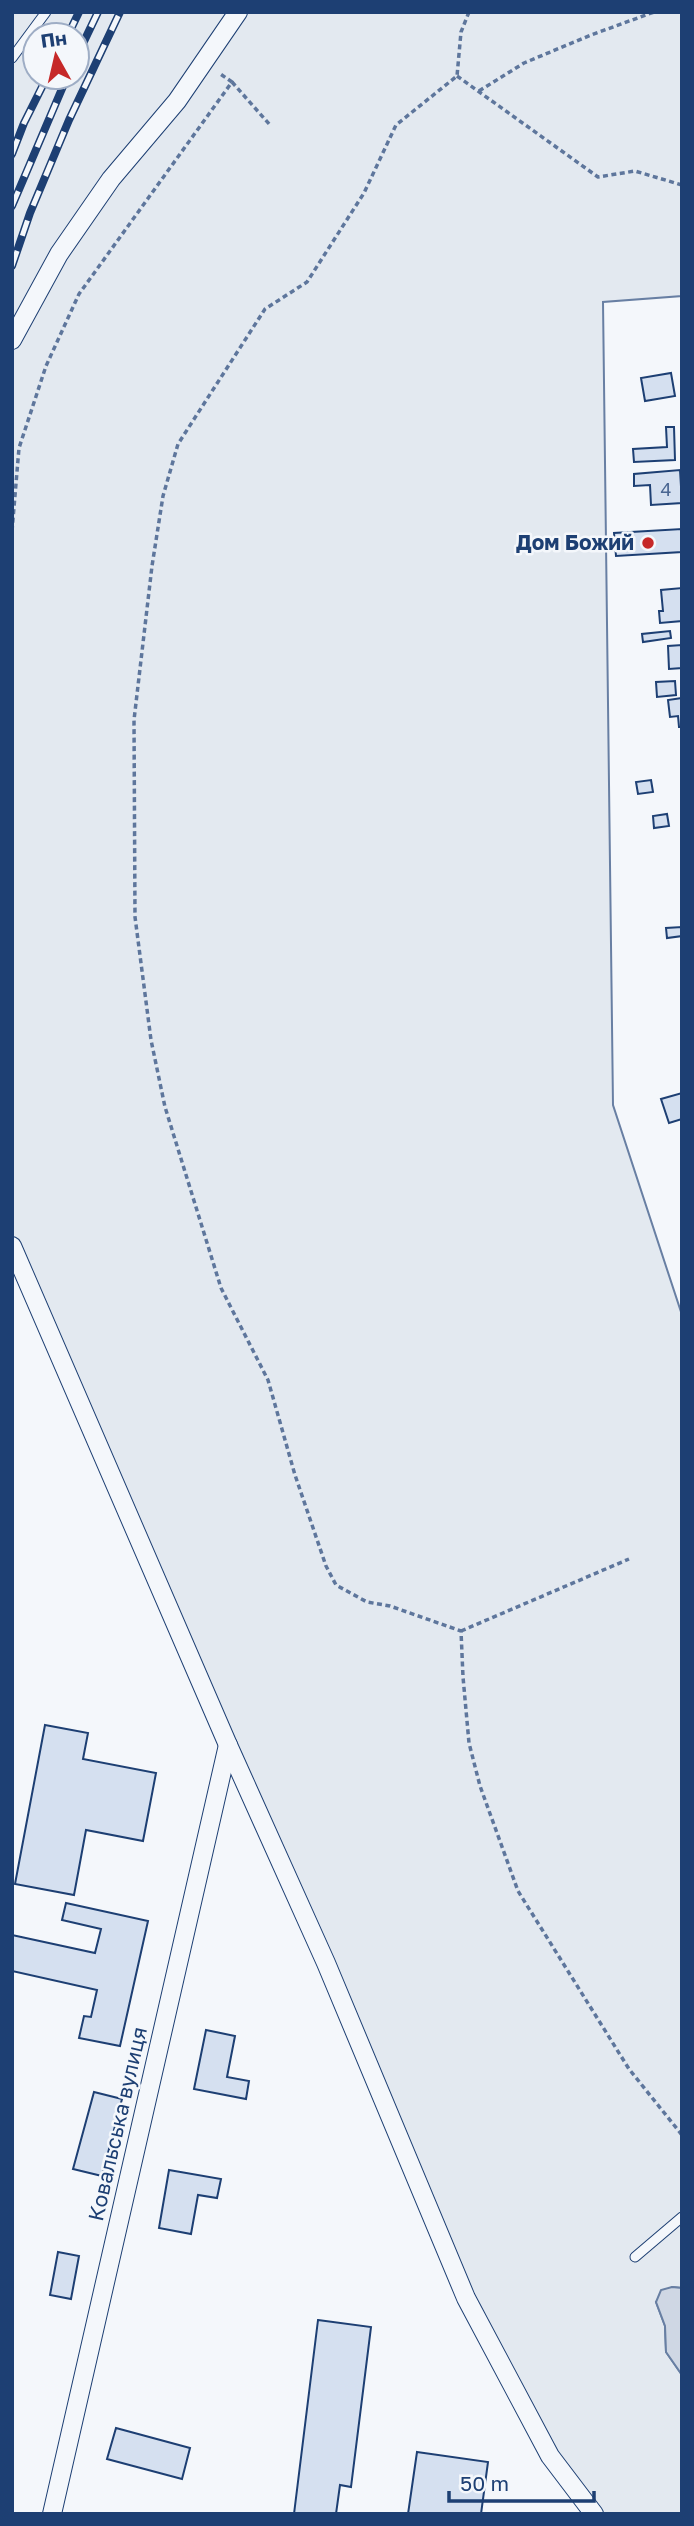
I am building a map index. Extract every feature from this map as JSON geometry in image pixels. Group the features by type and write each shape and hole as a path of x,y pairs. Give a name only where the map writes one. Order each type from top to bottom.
{"street":[{"path":"12,340 59,254 111,178 177,102 238,12"},
{"path":"12,1246 228,1745 326,1963 466,2298 550,2456 594,2514"},
{"name":"Ковальська вулиця","path":"52,2514 228,1745"}],"lane":[{"path":"12,58 47,12"},
{"path":"635,2257 682,2217"}],"path":[{"path":"469,12 461,32 457,76 396,125 364,192 307,282 265,309 178,444 163,496 134,720 135,917 151,1040 164,1108 221,1288 268,1380 295,1475 336,1585 367,1601 390,1606 461,1631 629,1559"},
{"path":"479,91 524,63 591,34 654,12"},
{"path":"205,64 232,82 270,125"},
{"path":"457,76 598,177 635,171 682,185"},
{"path":"12,531 19,448 46,366 79,294 232,82"},
{"path":"461,1631 469,1743 480,1786 518,1891 629,2069 682,2135"}],"shaded area":[{"path":"12,12 682,12 682,296 603,302 613,1105 682,1315 682,2288 672,2287 656,2302 665,2326 666,2352 682,2375 682,2514 594,2514 466,2298 12,1246"},
{"path":"682,2288 682,2375 666,2352 665,2326 656,2302 661,2290"}],"building":[{"path":"671,373 675,396 645,401 641,378"},
{"path":"666,427 674,427 675,460 634,462 633,449 667,447"},
{"path":"680,470 682,503 651,505 650,485 634,486 634,474"},
{"name":"Дом Божий","path":"682,529 682,552 616,556 614,533"},
{"path":"682,588 682,621 660,623 659,611 663,611 661,590"},
{"path":"670,631 671,638 643,642 642,634"},
{"path":"682,645 682,668 669,669 668,646"},
{"path":"675,681 676,695 657,697 656,682"},
{"path":"682,698 682,727 679,727 678,716 670,717 668,700"},
{"path":"651,780 653,792 638,794 636,782"},
{"path":"667,814 669,826 654,828 653,816"},
{"path":"682,927 682,936 667,938 666,928"},
{"path":"682,1093 682,1119 669,1123 661,1099"},
{"path":"45,1725 88,1733 83,1759 156,1773 143,1841 86,1830 74,1895 15,1884"},
{"path":"66,1903 148,1921 120,2046 79,2038 84,2016 91,2017 97,1990 12,1971 12,1935 95,1953 101,1929 62,1920"},
{"path":"206,2030 235,2036 227,2077 249,2081 246,2099 194,2089"},
{"path":"94,2092 122,2099 102,2176 73,2169"},
{"path":"169,2170 221,2179 217,2198 198,2195 191,2234 159,2228"},
{"path":"58,2252 79,2256 71,2299 50,2295"},
{"path":"318,2320 371,2327 351,2487 340,2485 336,2514 294,2514"},
{"path":"116,2428 190,2448 182,2479 107,2459"},
{"path":"417,2452 488,2462 481,2514 408,2514"}],"railway":[{"path":"75,21 79,12"},
{"path":"91,27 98,12"},
{"path":"12,266 30,213 69,120 120,12"},
{"path":"12,154 40,91"},
{"path":"12,206 61,91"}],"place":[{"name":"Дом Божий","path":"648,543"}]}
